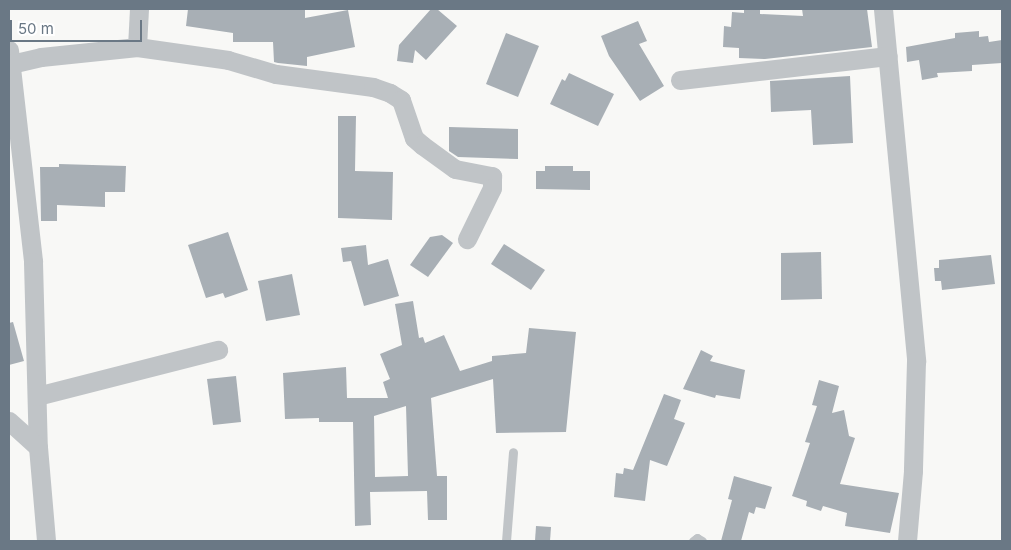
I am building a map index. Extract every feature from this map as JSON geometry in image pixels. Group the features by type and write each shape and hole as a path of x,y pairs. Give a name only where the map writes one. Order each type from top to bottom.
{"street":[{"path":"137,47 139,9"},
{"path":"883,9 916,361 913,471 907,541"},
{"path":"46,541 38,447 33,262 10,57 41,57 137,47 228,60 276,74 373,87 390,93 401,100 414,138 422,146 455,169 492,176 492,188 467,239"},
{"path":"680,80 888,56"},
{"path":"37,396 218,350"},
{"path":"9,421 38,447"}],"lane":[{"path":"506,541 512,452"},
{"path":"692,541 697,538 702,541"}],"building":[{"path":"188,9 305,9 305,18 348,10 355,47 307,57 307,66 278,63 274,62 273,42 233,42 233,33 186,26"},
{"path":"431,9 437,9 457,26 426,60 415,50 413,63 397,61 399,45"},
{"path":"744,9 760,9 760,14 803,16 802,9 867,9 872,47 765,59 739,58 739,48 723,47 724,26 731,27 732,12 744,13"},
{"path":"638,21 647,41 639,44 664,86 640,101 609,56 601,36"},
{"path":"979,31 979,37 988,36 989,42 1002,40 1002,63 972,65 972,71 937,73 938,77 922,80 919,60 907,62 906,47 955,38 955,33"},
{"path":"506,33 539,46 518,97 486,84"},
{"path":"569,73 614,94 598,126 550,104 562,79 565,81"},
{"path":"850,76 853,143 813,145 811,110 771,112 770,81"},
{"path":"338,116 356,116 355,171 393,172 392,220 338,218"},
{"path":"449,127 518,129 518,159 458,157 449,151"},
{"path":"59,164 126,166 125,192 105,192 105,207 57,205 57,221 41,221 40,167 59,167"},
{"path":"545,166 573,166 573,171 590,171 590,190 536,189 536,171 545,171"},
{"path":"228,232 248,290 225,298 223,293 206,298 188,245"},
{"path":"442,235 453,243 428,277 410,265 430,237"},
{"path":"504,244 545,270 531,290 491,264"},
{"path":"366,245 368,265 388,259 399,296 364,306 351,261 343,262 341,248"},
{"path":"821,252 822,299 781,300 781,253"},
{"path":"991,255 995,284 942,290 941,281 935,281 934,268 939,268 939,260"},
{"path":"292,274 300,315 266,321 258,281"},
{"path":"413,301 419,338 423,337 425,343 444,335 460,371 492,361 492,356 526,353 529,328 576,332 566,432 496,433 493,379 431,398 437,476 447,476 447,520 428,520 427,491 370,492 371,525 355,526 353,422 319,422 319,418 285,419 283,373 346,367 347,398 388,398 383,382 390,379 380,354 402,345 395,304","holes":["406,406 408,476 375,477 374,416"]},
{"path":"13,322 24,361 9,365 9,323"},
{"path":"701,350 713,356 710,361 745,370 740,399 716,395 715,398 683,389"},
{"path":"236,376 241,422 213,425 207,379"},
{"path":"819,380 839,386 832,413 844,410 849,436 855,438 840,484 899,493 890,533 845,526 847,513 823,506 821,511 806,506 807,501 792,496 810,443 805,442 817,406 812,405"},
{"path":"664,394 681,400 674,419 685,423 667,466 650,460 645,501 614,497 616,473 623,474 624,468 633,470"},
{"path":"734,476 772,487 765,509 756,507 754,514 749,512 741,541 721,541 732,500 728,499"},
{"path":"536,526 551,527 550,541 535,541"}]}
